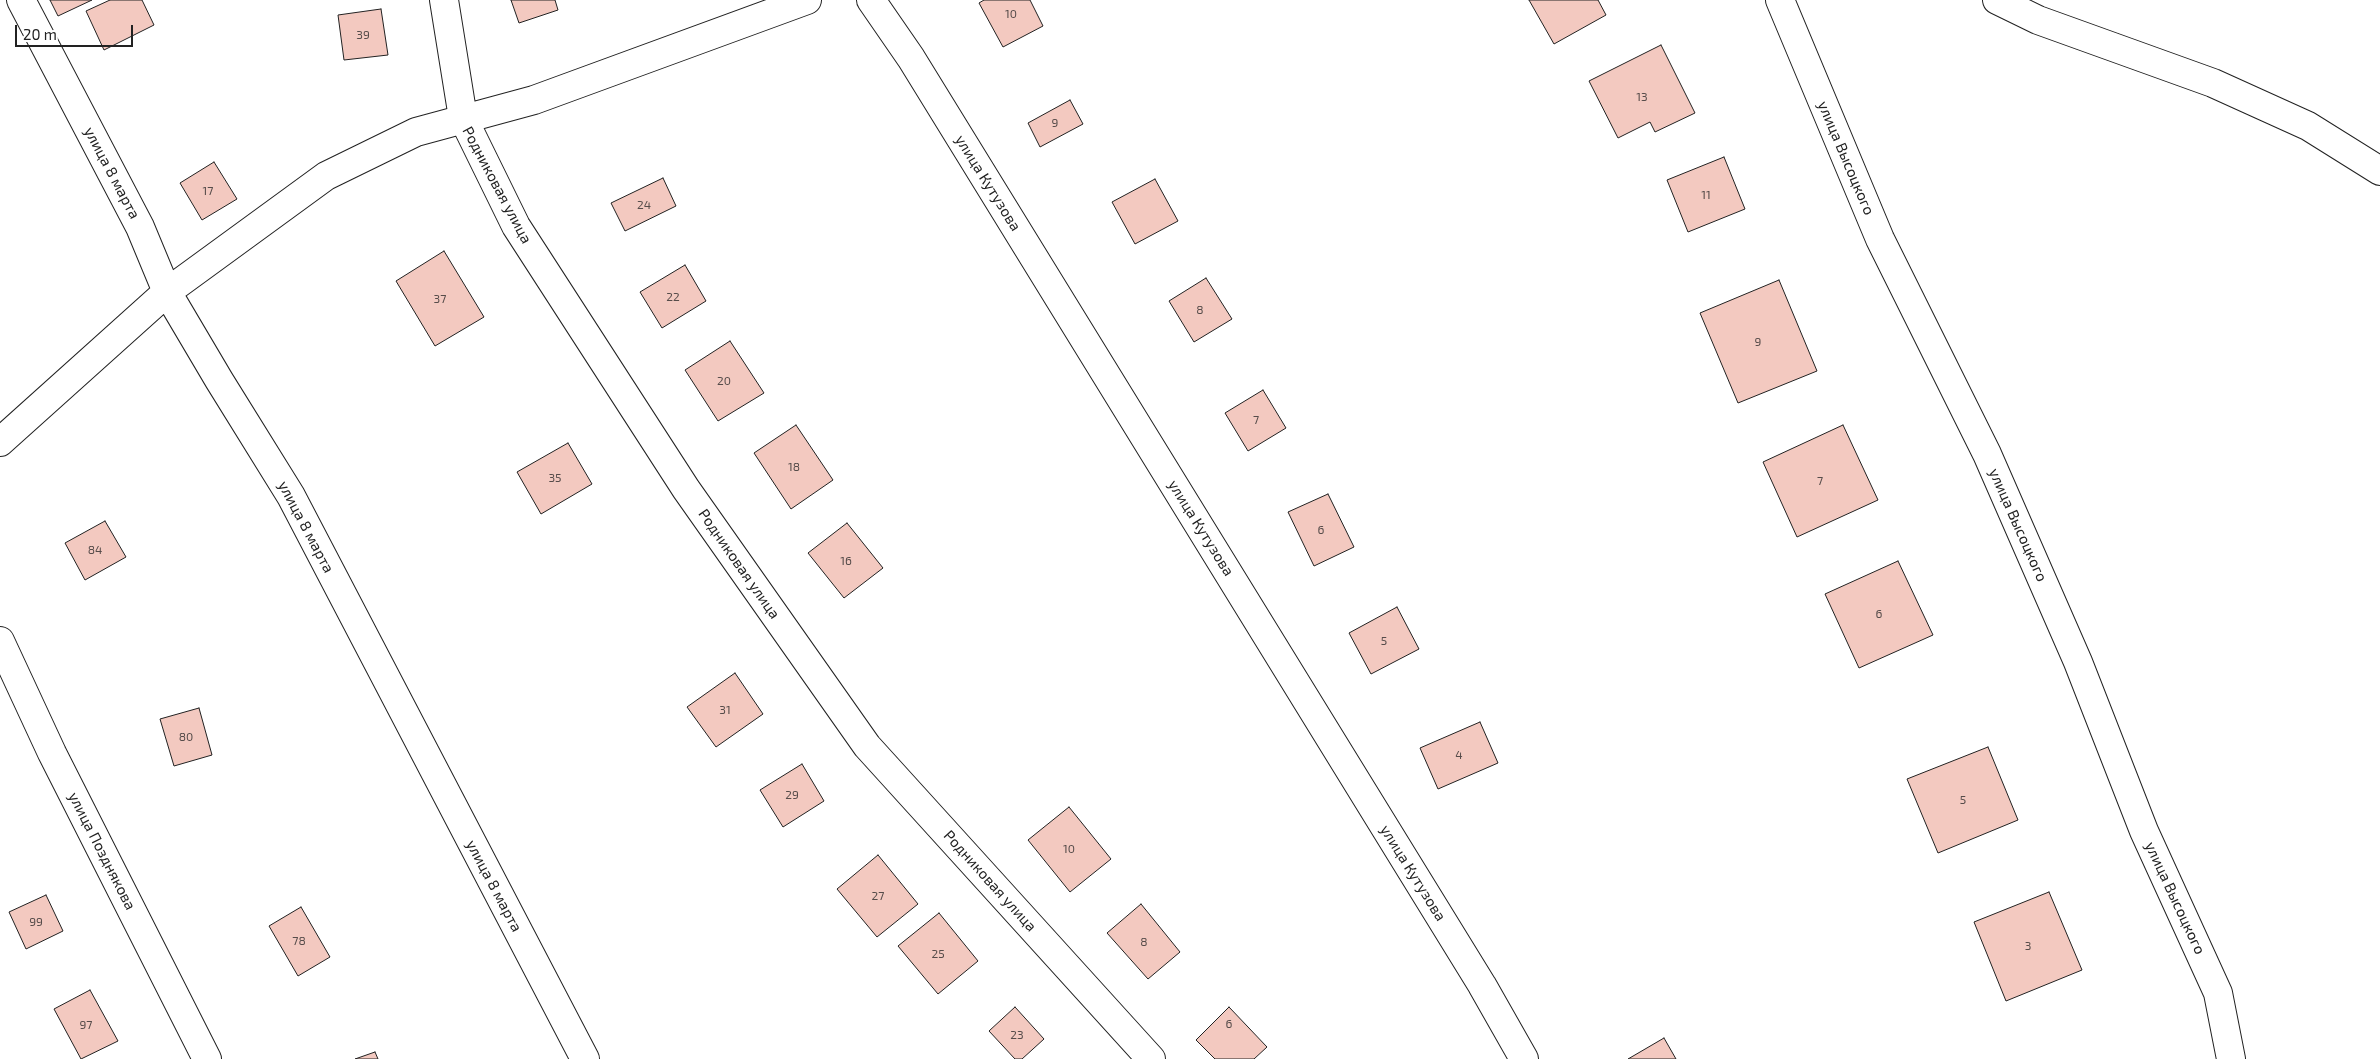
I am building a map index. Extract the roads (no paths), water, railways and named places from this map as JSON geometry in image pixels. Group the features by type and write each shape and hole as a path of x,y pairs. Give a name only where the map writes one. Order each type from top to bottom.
{"street":[{"name":"улица 8 марта","path":"21,0 140,227 167,292 218,380 291,496 585,1059"},
{"name":"Родниковая улица","path":"444,0 463,118 516,226 686,489 867,746 1151,1059"},
{"path":"0,442 167,292 326,176 416,132 534,100 807,0"},
{"name":"улица Кутузова","path":"871,0 922,75 1482,985 1524,1059"},
{"name":"улица Высоцкого","path":"1780,0 1880,239 1987,454 2078,662 2144,832 2218,993 2231,1059"},
{"path":"1997,0 2038,20 2213,83 2308,126 2380,171"},
{"name":"улица Позднякова","path":"0,642 52,753 207,1059"}]}
